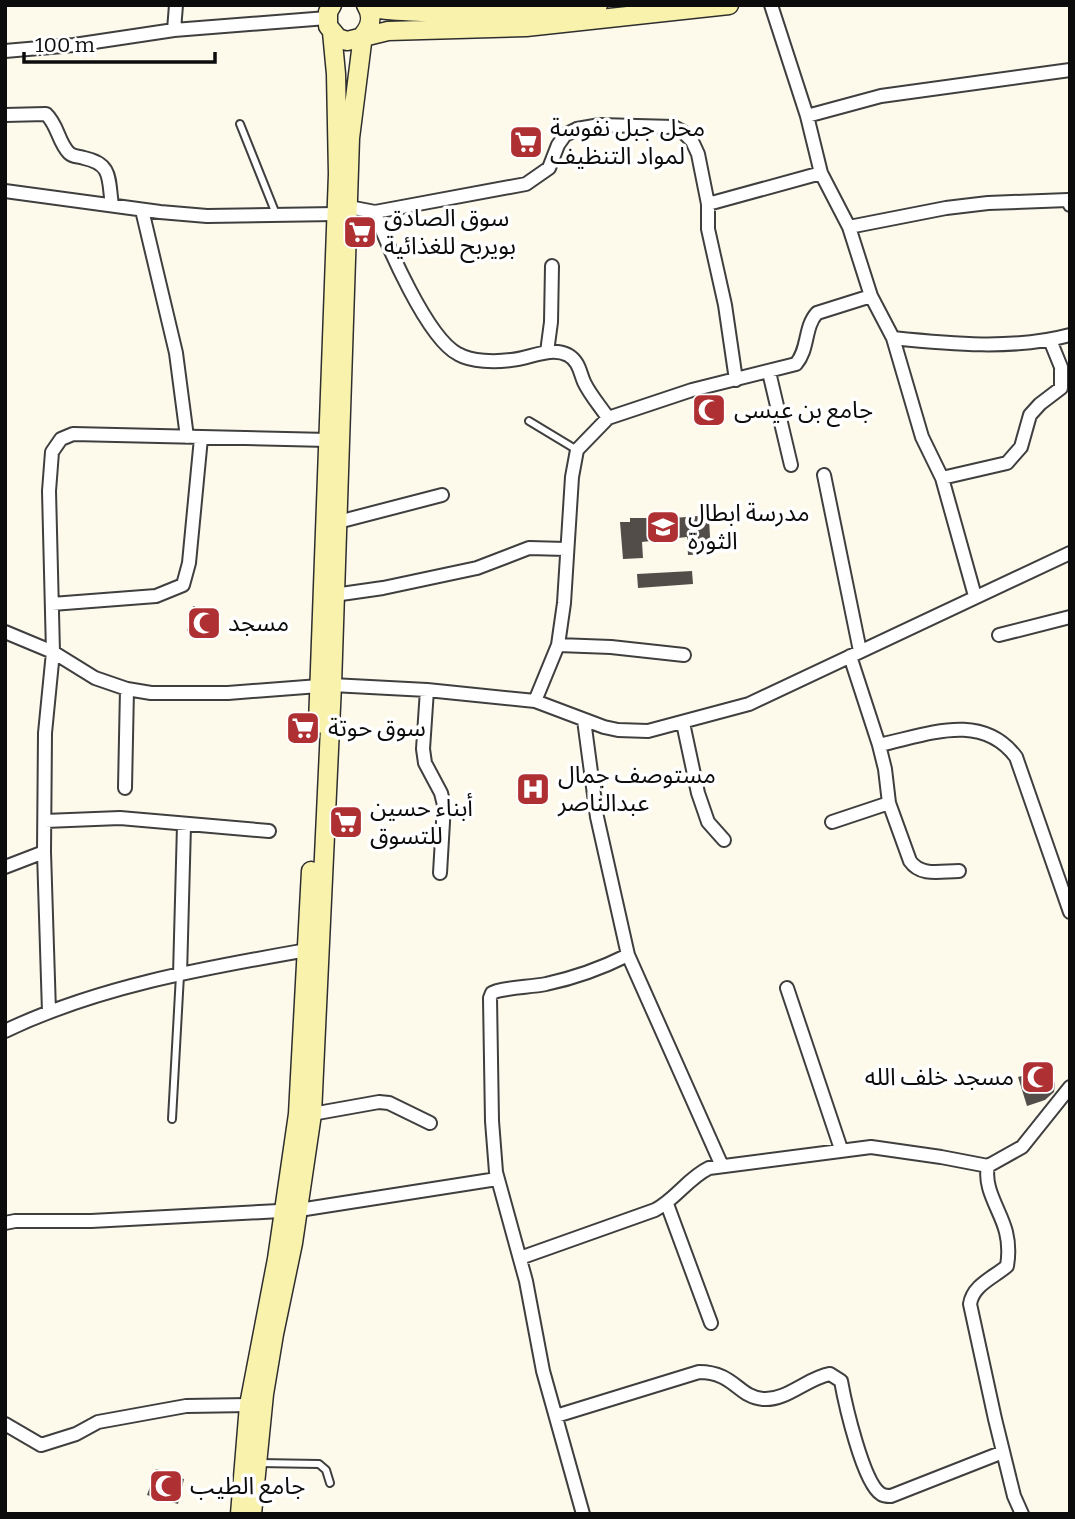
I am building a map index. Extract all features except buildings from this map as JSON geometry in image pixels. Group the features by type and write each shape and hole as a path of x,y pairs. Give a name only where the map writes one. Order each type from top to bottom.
{"main road":[{"path":"240,1514 249,1405 312,1114 325,685 328,440 343,210 363,36 371,22 367,6 382,10 417,9 448,14 556,11 598,5"},
{"path":"331,13 347,41 388,31 526,27 729,5"},
{"path":"252,1514 292,1209 307,950 338,522 343,210 331,13"}],"street":[{"path":"174,30 176,5"},
{"path":"771,5 807,116 821,173 849,227 871,296 893,338 922,437 942,478 975,596"},
{"path":"5,51 331,13"},
{"path":"807,116 881,96 1070,71"},
{"path":"5,115 46,114 54,121 66,150 72,156 100,162 106,169 112,205"},
{"path":"5,191 207,216 343,210 375,212 526,184 549,168 565,135 577,129 600,125 674,127 692,141 698,154 708,204 708,229 736,380"},
{"path":"708,204 821,173"},
{"path":"849,227 946,208 988,203 1068,200 1070,205"},
{"path":"142,210 174,341 187,437"},
{"path":"375,212 387,246 423,312 452,351 461,356 496,361 515,360 547,352 559,352 569,356 575,361 584,383 608,418"},
{"path":"547,352 551,322 552,266"},
{"path":"535,701 558,645 577,450 608,418 692,390 796,364 801,358 812,319 817,313 871,296"},
{"path":"893,338 943,344 1050,340 1070,335"},
{"path":"942,478 1007,463 1016,455 1030,415 1061,388 1061,368 1050,340"},
{"path":"769,372 791,465"},
{"path":"49,1013 44,852 45,733 53,652 49,491 52,452 61,439 73,435 328,440"},
{"path":"52,604 156,596 183,585 189,563 201,438"},
{"path":"824,475 855,653 885,769 889,803 915,868 933,872 959,871"},
{"path":"338,522 442,495"},
{"path":"334,595 465,571 494,563 529,548 566,549"},
{"path":"5,632 53,652 95,678 127,689 182,695 325,685 427,690 535,701 604,727 648,731 749,704 1070,553"},
{"path":"999,635 1070,617"},
{"path":"558,645 611,647 684,655"},
{"path":"125,788 127,689"},
{"path":"427,690 423,749 425,763 441,793 444,805 440,873"},
{"path":"584,720 597,817 628,955 722,1167"},
{"path":"683,723 698,793 708,822 724,840"},
{"path":"879,745 936,733 968,730 988,733 1009,747 1016,757 1070,912"},
{"path":"832,822 889,803"},
{"path":"45,821 120,818 269,831"},
{"path":"180,975 184,825"},
{"path":"5,867 44,852"},
{"path":"5,1031 112,992 180,975 307,950"},
{"path":"583,1514 544,1371 520,1258 497,1179 492,1121 490,998 492,993 502,989 545,984 608,965 628,955"},
{"path":"787,988 841,1149"},
{"path":"520,1258 589,1235 667,1204 699,1172 709,1168 871,1147 988,1167 1022,1147 1070,1087"},
{"path":"312,1114 379,1102 430,1123"},
{"path":"988,1167 987,1180 1006,1230 1009,1255 1007,1266 976,1289 971,1295 970,1304 1003,1452 1014,1496 1022,1514"},
{"path":"5,1223 146,1219 292,1209 497,1179"},
{"path":"667,1204 711,1323"},
{"path":"556,1416 699,1372 714,1372 729,1379 755,1398 766,1400 830,1374 841,1381 852,1435 874,1487 884,1496 891,1496 1003,1452"},
{"path":"5,1424 41,1445 76,1434 98,1422 186,1406 249,1405"}],"lane":[{"path":"240,124 276,214"},
{"path":"529,421 577,450"},
{"path":"172,1119 180,975"},
{"path":"257,1463 319,1464 326,1470 330,1483"}],"place":[{"name":"محل جبل نفوسة لمواد التنظيف","path":"526,142"},
{"name":"سوق الصادق بويربح للغذائية","path":"360,232"},
{"name":"جامع بن عيسى","path":"709,410"},
{"name":"مدرسة ابطال الثورة","path":"663,527"},
{"name":"مسجد","path":"204,623"},
{"name":"سوق حوتة","path":"303,728"},
{"name":"مستوصف جمال عبدالناصر","path":"533,789"},
{"name":"أبناء حسين للتسوق","path":"346,822"},
{"name":"مسجد خلف الله","path":"1038,1077"},
{"name":"جامع الطيب","path":"166,1486"}]}
